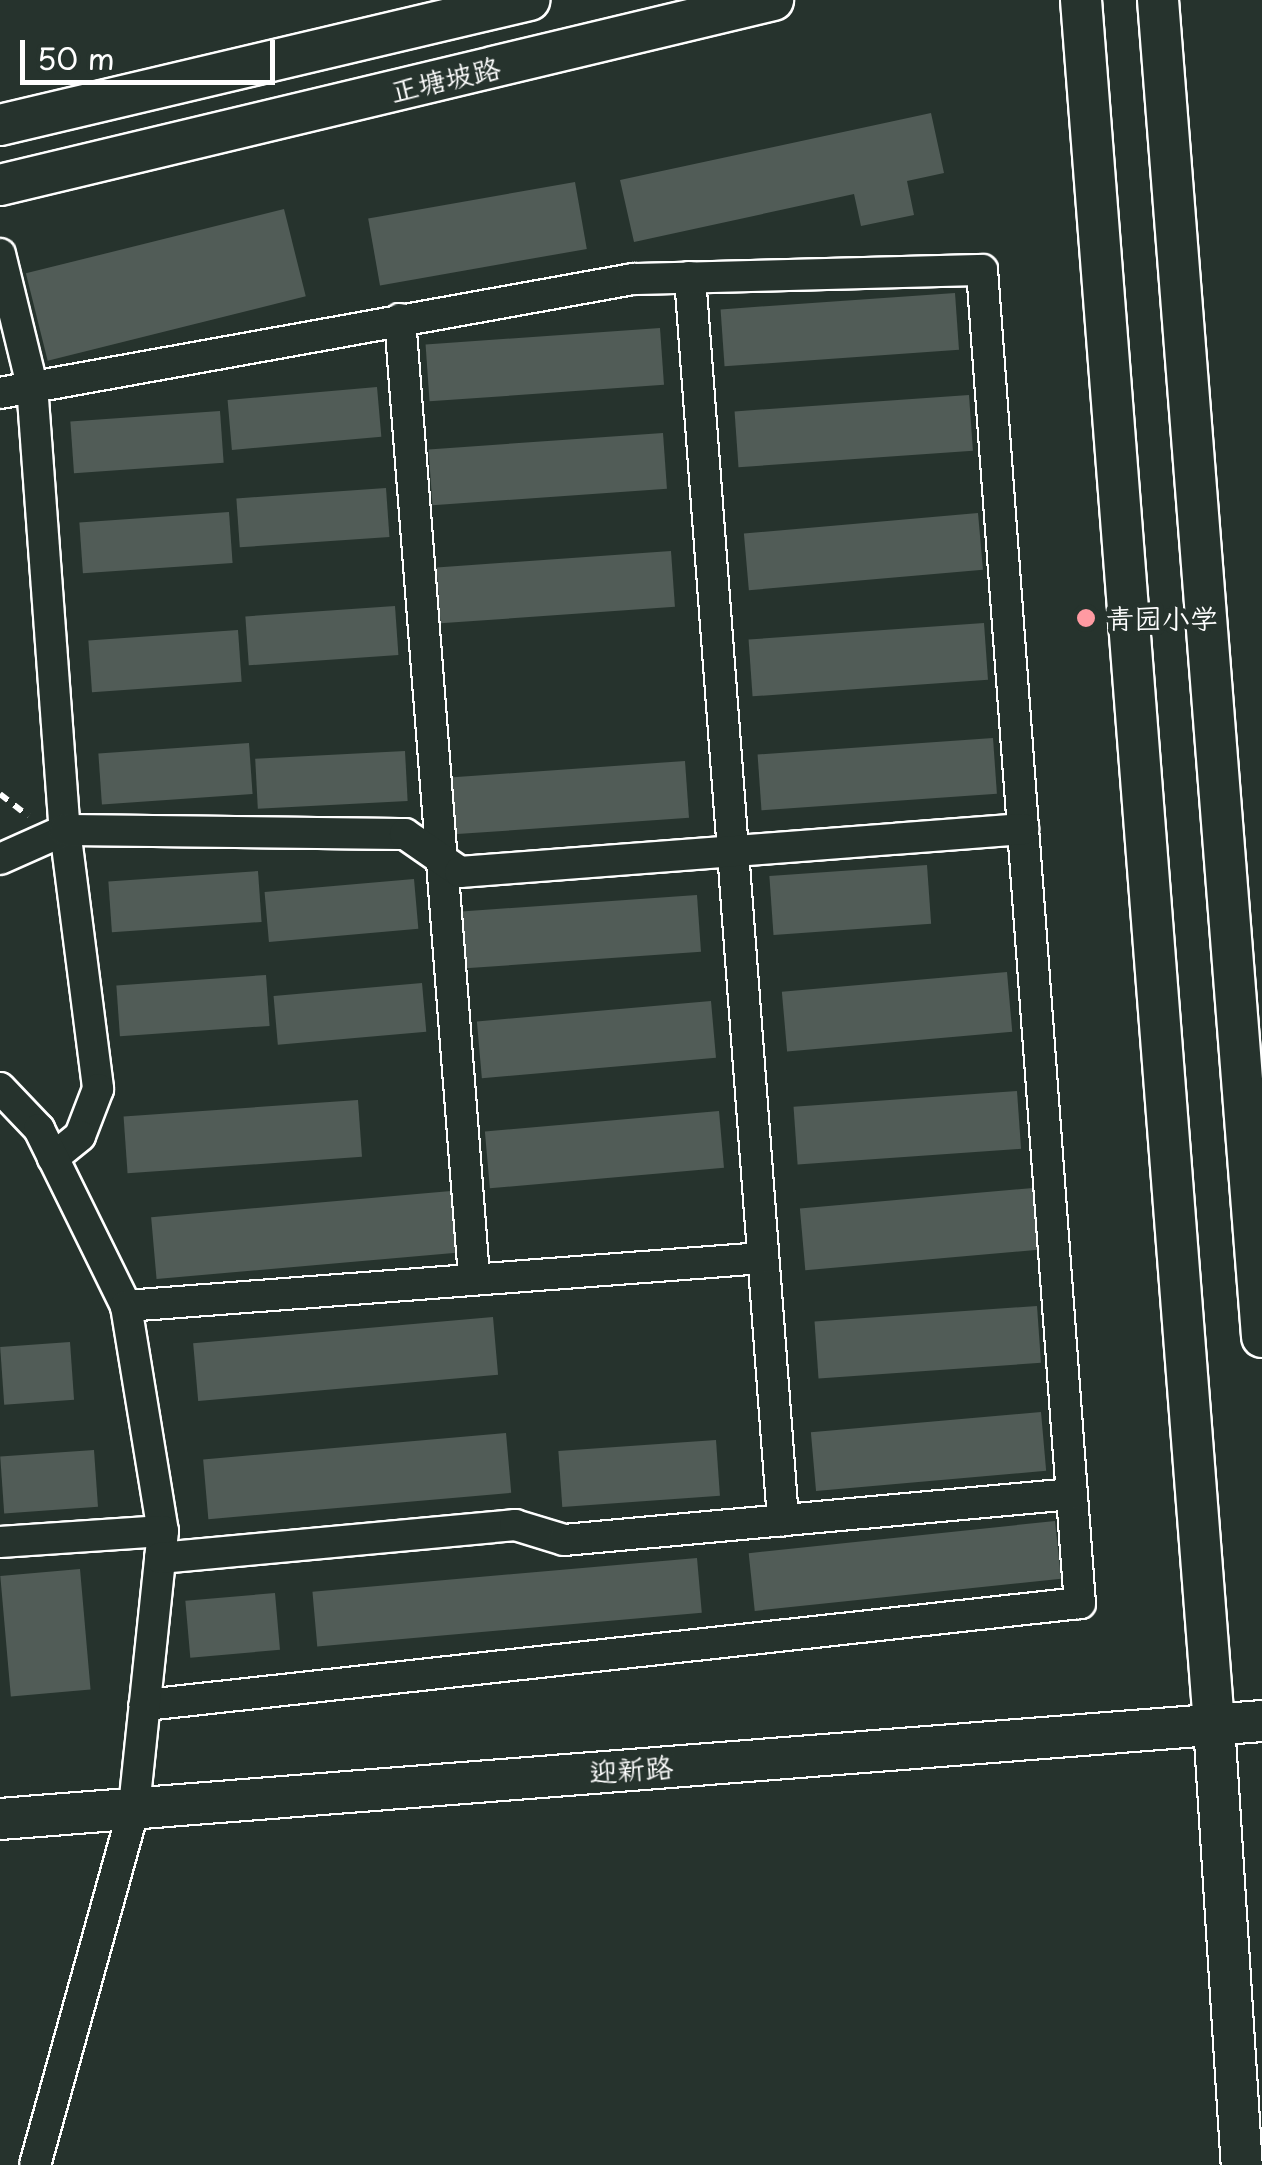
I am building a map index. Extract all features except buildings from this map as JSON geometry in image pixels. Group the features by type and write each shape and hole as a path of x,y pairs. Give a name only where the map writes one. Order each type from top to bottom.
{"main road":[{"name":"正塘坡路","path":"0,125 528,0"},
{"name":"正塘坡路","path":"0,185 773,0"},
{"path":"1080,0 1214,1724 1242,2165"},
{"path":"1158,0 1262,1338"},
{"name":"迎新路","path":"0,1820 1262,1721"}],"street":[{"path":"0,254 32,384 66,830 98,1089 80,1136 54,1158"},
{"path":"0,393 32,384 633,278 982,270 1080,1602 146,1705"},
{"path":"690,277 782,1521"},
{"path":"400,320 438,857 474,1276"},
{"path":"0,859 66,830 405,834 460,872 1023,829"},
{"path":"0,1088 39,1129 126,1306 162,1545 134,1808 35,2165"},
{"path":"126,1306 474,1276 763,1258"},
{"path":"0,1542 162,1545 515,1525 564,1540 1072,1494"}],"place":[{"name":"青园小学","path":"1086,618"}]}
